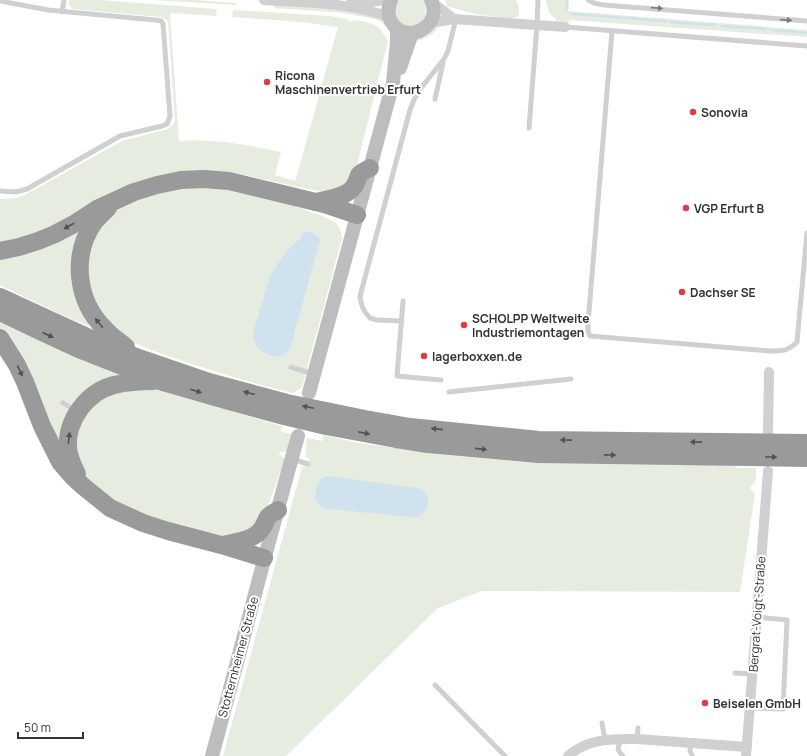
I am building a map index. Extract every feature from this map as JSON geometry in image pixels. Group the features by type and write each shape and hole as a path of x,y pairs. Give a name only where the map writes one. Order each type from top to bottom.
{"highway":[{"path":"315,202 348,193 356,183 360,174 370,168"},
{"path":"0,251 19,247 55,234 97,209 134,192 181,180 204,179 229,181 315,202 357,215"},
{"path":"115,201 96,221 87,238 81,255 79,267 80,280 88,306 95,317 105,330 139,358"},
{"path":"0,297 96,341 139,358 286,410"},
{"path":"0,312 81,350 163,382 229,401 286,410 328,419 396,439 428,444 538,454 735,450 807,443"},
{"path":"0,338 17,365 42,426 60,462 72,477 110,508 143,523 168,532 221,545 264,558"},
{"path":"84,487 70,460 68,446 73,420 70,408 101,390 113,385 139,381 163,382"},
{"path":"735,450 807,458"},
{"path":"221,545 242,541 253,536 265,525 268,516 278,510"}],"main road":[{"path":"309,393 393,83 397,42 388,8 391,0"},
{"path":"393,23 401,31 412,33 419,32 430,23 433,16 434,9 432,1"},
{"path":"393,83 401,67 412,33"},
{"name":"Stotternheimer Straße","path":"212,756 298,436"}],"street":[{"path":"264,0 338,5 378,13 393,23"},
{"path":"338,5 382,0"},
{"path":"432,1 455,19"},
{"path":"430,23 455,19 565,27"},
{"path":"768,432 769,372"},
{"name":"Bergrat-Voigt-Straße","path":"746,752 768,471"},
{"path":"568,756 588,743 620,739 691,743 746,752"}],"lane":[{"path":"62,12 64,0"},
{"path":"529,128 538,0"},
{"path":"588,0 594,3 604,4 807,21"},
{"path":"0,1 62,12 161,21 163,24 170,116 167,124 120,136 26,189 16,192 0,191"},
{"path":"402,321 377,320 370,318 364,311 360,296 410,110 421,88 444,59 448,51 455,19"},
{"path":"565,27 807,46"},
{"path":"612,30 588,324 590,336 783,351 797,342 807,233"},
{"path":"435,100 444,59"},
{"path":"403,301 397,376 441,380"},
{"path":"291,367 314,374"},
{"path":"449,392 571,379"},
{"path":"292,459 308,464"},
{"path":"750,708 783,709 787,620 757,617"},
{"path":"735,673 752,674"},
{"path":"435,685 506,756"},
{"path":"602,723 605,740"},
{"path":"638,728 638,739"},
{"path":"620,739 618,750 623,756"},
{"path":"691,743 690,751 692,755"}],"shaded area":[{"path":"70,0 100,0 217,9 216,16 170,13 179,141 217,141 281,152 275,175 295,181 338,27 301,22 232,17 233,10 329,16 348,19 349,22 361,21 377,26 388,41 354,177 342,190 324,192 245,175 218,172 58,227 0,245 0,199 23,196 122,141 168,129 175,122 168,21 161,17 73,9 69,5"},
{"path":"155,0 197,0 236,3 237,5"},
{"path":"397,0 423,0 426,13 423,20 412,26 406,26 402,23 396,18 394,13"},
{"path":"445,0 516,0 519,8 519,15 515,18 510,18 481,15 447,6"},
{"path":"546,0 569,0 568,11 807,30 807,37 569,20 569,22 556,21 556,18 551,15 549,11"},
{"path":"274,5 334,9 376,16 388,23 392,36 383,24 375,19 343,13 274,8"},
{"path":"435,26 438,27 431,35 425,39 414,41 419,35"},
{"path":"219,186 289,204 322,216 336,223 340,229 342,238 302,387 293,393 198,366 128,341 108,327 84,280 93,234 118,207 161,190","holes":["307,231 319,237 318,247 302,234"]},
{"path":"84,230 90,320 88,326 0,285 0,256"},
{"path":"0,322 94,364 126,376 75,406 61,405 70,412 65,451 0,333"},
{"path":"147,387 282,426 281,432 293,434 288,450 285,452 280,452 279,455 285,460 263,520 258,526 232,538 214,535 130,512 87,481 73,436 94,398"},
{"path":"324,435 358,443 447,455 539,463 735,465 736,468 756,468 756,479 750,488 755,494 740,592 482,591 438,608 286,756 223,756 302,467 307,466 309,458 305,457 307,438 322,441"}],"water":[{"path":"307,231 318,236 320,240 290,349 279,357 269,355 258,348 254,341 253,333 270,276 287,250 300,239 302,234"},
{"path":"327,476 420,489 427,494 427,505 422,514 413,517 324,508 319,505 315,498 317,486 322,479"}],"waterway":[{"path":"567,0 567,9"},
{"path":"573,14 665,21"},
{"path":"671,22 715,25"},
{"path":"722,26 766,29"},
{"path":"772,30 807,33"}],"place":[{"name":"Ricona Maschinenvertrieb Erfurt","path":"267,82"},
{"name":"Sonovia","path":"693,112"},
{"name":"VGP Erfurt B","path":"686,208"},
{"name":"Dachser SE","path":"682,292"},
{"name":"SCHOLPP Weltweite Industriemontagen","path":"464,325"},
{"name":"lagerboxxen.de","path":"424,356"},
{"name":"Beiselen GmbH","path":"705,703"}]}
